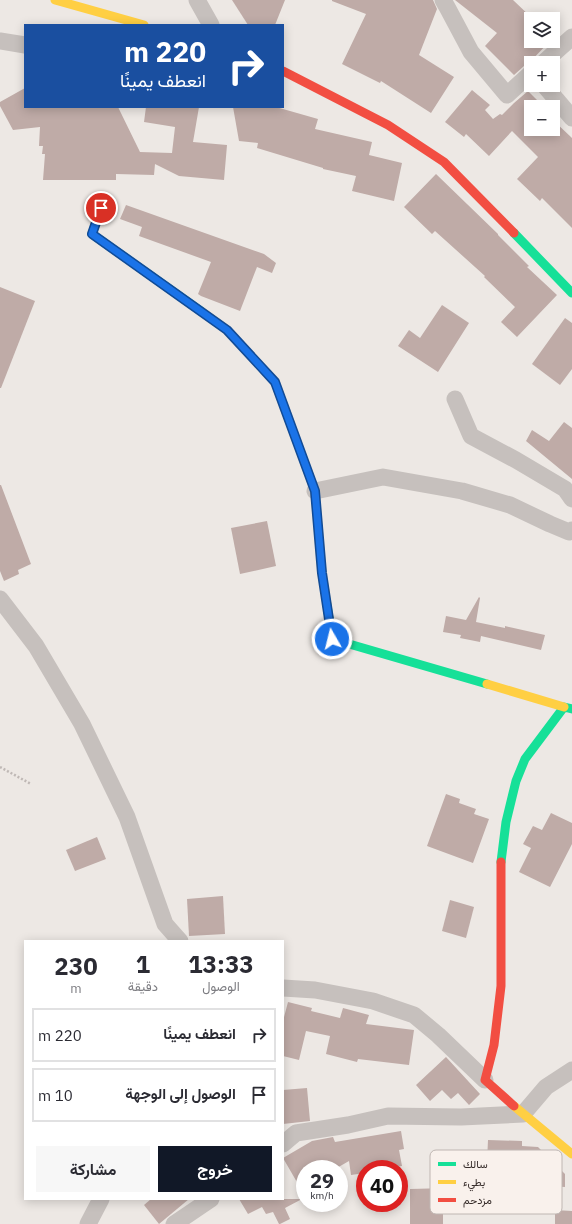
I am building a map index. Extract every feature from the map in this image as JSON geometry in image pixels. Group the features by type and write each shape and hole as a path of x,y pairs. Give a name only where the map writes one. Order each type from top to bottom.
{"street":[{"path":"55,0 140,24"},
{"path":"197,0 210,24"},
{"path":"443,0 471,52 507,95 524,80"},
{"path":"551,56 572,37"},
{"path":"0,41 24,45"},
{"path":"284,72 388,126 444,162 572,293"},
{"path":"550,92 572,118"},
{"path":"101,208 92,234 227,330 275,382 315,491 322,573 332,639 568,708 525,759 516,781 506,822 501,860 501,986 494,1045 485,1080"},
{"path":"454,399 471,436 565,489 572,499"},
{"path":"315,491 383,477 462,491 510,505 569,532 572,530"},
{"path":"0,599 36,646 82,724 127,817 165,924 179,940"},
{"path":"284,988 315,990 365,1000 414,1015 438,1035 523,1114 572,1154"},
{"path":"284,1143 296,1133 348,1125 388,1116 523,1114 546,1087 572,1070"},
{"path":"88,1224 100,1200"},
{"path":"174,1224 210,1200"}],"path":[{"path":"0,768 31,784"}],"building":[{"path":"232,0 285,0 275,24 247,24"},
{"path":"332,0 433,0 437,9 419,55 454,77 431,113 381,81 380,83 342,64 366,14"},
{"path":"455,0 513,0 526,12 524,12 524,48 543,48 536,56 524,56 524,66 514,75 485,46 497,33"},
{"path":"24,89 24,108 118,108 140,152 172,153 175,127 144,122 146,108 199,108 193,142 227,145 224,180 179,176 155,164 154,175 116,174 116,180 43,180 45,154 42,154 43,146 39,146 40,127 13,130 0,106 0,102"},
{"path":"472,90 490,105 485,110 493,119 500,114 502,115 527,92 529,92 537,100 524,100 524,136 560,136 560,127 572,138 572,228 542,198 540,201 517,179 538,157 512,131 489,156 466,134 464,137 445,122"},
{"path":"233,108 280,108 318,119 315,129 372,142 369,155 402,163 394,201 352,191 356,176 323,169 257,148 258,143 239,141"},
{"path":"436,174 498,234 529,266 527,267 557,295 517,337 501,322 515,307 484,277 485,276 435,231 432,234 404,207"},
{"path":"126,205 264,254 276,263 272,273 257,267 240,311 201,296 198,294 211,262 139,236 142,227 120,219"},
{"path":"0,287 35,301 1,388 0,388"},
{"path":"442,305 469,323 438,372 398,346 409,330 420,338"},
{"path":"565,318 572,323 572,369 560,385 532,364"},
{"path":"564,422 572,428 572,479 526,441 532,430 549,441"},
{"path":"0,485 31,564 18,570 19,574 4,581 0,571"},
{"path":"267,521 276,566 240,574 231,528"},
{"path":"479,597 476,622 505,628 505,626 545,635 541,650 481,636 480,642 460,638 461,635 443,632 446,616 466,620"},
{"path":"446,794 460,799 459,803 476,809 474,814 489,819 473,863 427,846"},
{"path":"551,813 572,823 572,844 550,887 519,872 531,848 523,844 533,826 542,830"},
{"path":"97,837 106,859 75,871 66,850"},
{"path":"223,896 225,934 189,936 187,899"},
{"path":"450,900 474,907 466,938 442,931"},
{"path":"288,1002 312,1008 311,1011 340,1018 343,1008 369,1015 366,1024 414,1030 409,1065 358,1059 357,1062 326,1054 330,1036 306,1031 299,1060 284,1056 284,1017"},
{"path":"446,1057 480,1094 469,1105 458,1093 451,1099 442,1090 430,1101 416,1085"},
{"path":"307,1088 310,1121 284,1124 284,1090"},
{"path":"401,1131 404,1149 399,1150 401,1160 356,1160 356,1174 351,1175 348,1160 296,1160 296,1180 284,1157 312,1141 333,1137 335,1142"},
{"path":"488,1140 522,1141 522,1146 538,1147 541,1150 488,1150"},
{"path":"562,1171 565,1174 565,1187 562,1187"},
{"path":"430,1188 430,1214 443,1214 443,1224 410,1224 410,1189"},
{"path":"296,1199 296,1202 285,1208 290,1219 280,1224 273,1212 266,1214 262,1207 248,1214 240,1200"},
{"path":"150,1200 188,1200 159,1224 144,1205"},
{"path":"562,1210 572,1211 572,1224 555,1224 555,1214 562,1214"}],"traffic: fast":[{"path":"101,208 92,234 202,312"},
{"path":"514,233 572,293"},
{"path":"327,605 332,639 487,684"},
{"path":"501,862 506,822 516,781 525,759 564,707 572,709"}],"traffic: slow":[{"path":"55,0 140,24"},
{"path":"202,312 227,330 275,382 315,491 322,573 327,605"},
{"path":"487,684 564,707"},
{"path":"514,1106 572,1154"}],"traffic: jam":[{"path":"284,72 388,125 444,162 514,233"},
{"path":"501,862 501,986 494,1045 485,1080 514,1106"}],"route":[{"path":"101,208 92,234 227,330 275,382 315,491 322,573 332,639"}]}
